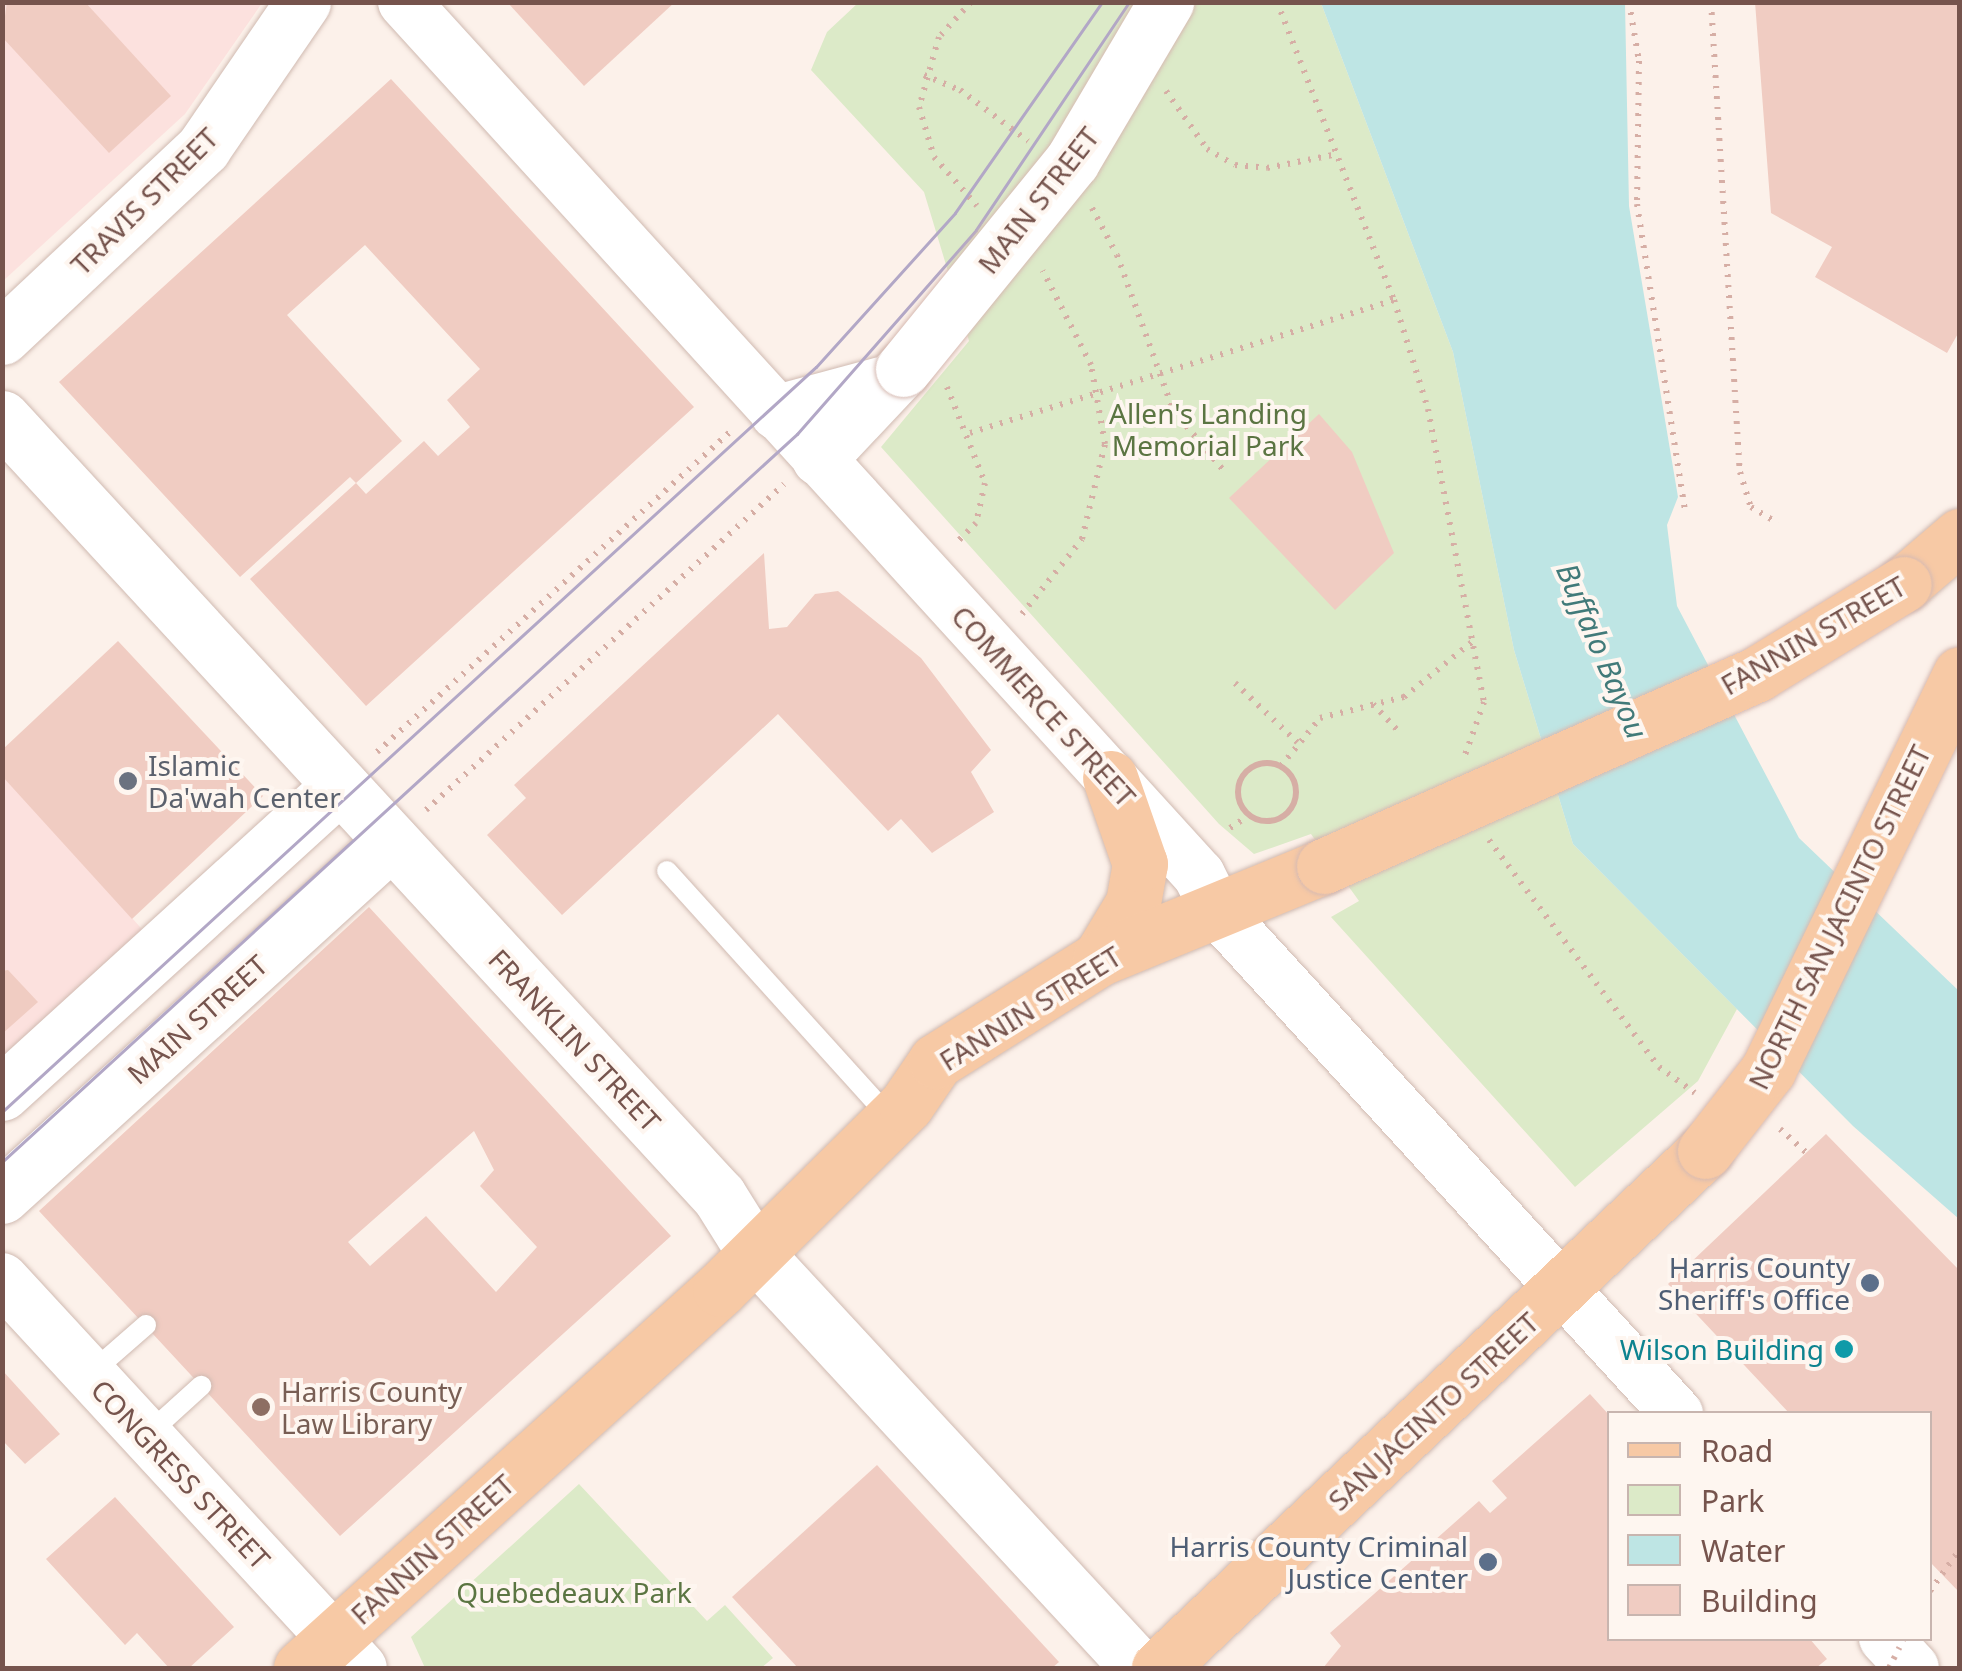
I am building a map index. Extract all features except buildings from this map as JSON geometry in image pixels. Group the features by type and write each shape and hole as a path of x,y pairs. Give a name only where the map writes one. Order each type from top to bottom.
{"main road":[{"name":"TRAVIS STREET","path":"2,337 203,148 303,2"},
{"name":"MAIN STREET","path":"802,471 913,379 1072,161 1166,2"},
{"path":"755,421 913,379"},
{"name":"FRANKLIN STREET","path":"2,418 358,768 719,1196 754,1252 1139,1668"},
{"name":"FANNIN STREET","path":"332,1659 892,1119 936,1061 1100,958 1324,866 1756,674 1904,584 1960,536"},
{"name":"NORTH SAN JACINTO STREET","path":"1705,1151 1768,1070 1960,674"},
{"path":"2,1093 358,768"},
{"path":"1100,958 1132,904 1140,864 1110,778"},
{"name":"MAIN STREET","path":"2,1196 409,825"},
{"name":"SAN JACINTO STREET","path":"1159,1668 1705,1151"}],"street":[{"name":"COMMERCE STREET","path":"404,2 755,421 802,471 925,575 1199,874 1218,911 1674,1411"},
{"name":"CONGRESS STREET","path":"2,1279 147,1436 332,1659"},
{"path":"1889,1641 1913,1668"}],"lane":[{"path":"667,870 892,1119"},
{"path":"90,1374 146,1326"},
{"path":"147,1436 202,1386"}],"path":[{"path":"971,2 940,37 924,75 919,107 927,142 983,211"},
{"path":"1276,2 1394,300 1428,409 1484,702 1462,762"},
{"path":"1629,2 1639,61 1636,204 1685,509"},
{"path":"1711,2 1740,472 1751,508 1778,522"},
{"path":"1158,74 1188,128 1222,159 1248,168 1338,154"},
{"path":"924,75 960,90 1036,148"},
{"path":"1083,195 1118,254 1158,376 1185,430 1224,471"},
{"path":"985,642 1033,606 1082,538 1103,470 1099,392 1070,312 1032,259"},
{"path":"970,433 1394,300"},
{"path":"913,379 970,433 985,483 976,523 925,575"},
{"path":"358,768 755,421"},
{"path":"409,825 802,471"},
{"path":"1282,766 1297,742 1320,718 1404,698 1472,642"},
{"path":"1235,683 1297,742"},
{"path":"1373,704 1401,734"},
{"path":"1253,766 1282,766 1297,790 1292,808 1267,822 1249,816 1238,799 1240,780 1253,766"},
{"path":"1230,828 1249,816"},
{"path":"1476,823 1660,1067 1702,1096"},
{"path":"1762,1121 1807,1152"},
{"path":"1932,1588 1960,1549"},
{"path":"1888,1668 1902,1641"}],"shaded area":[{"path":"3,3 262,3 185,114 3,281"},
{"path":"3,776 151,939 3,1074"}],"green space":[{"name":"Allen's Landing Memorial Park","path":"858,3 1321,3 1453,352 1514,650 1573,844 1737,1009 1698,1081 1575,1187 1331,917 1359,901 1311,834 1254,854 1219,824 881,447 969,341 924,192 811,70 827,32"},
{"name":"Quebedeaux Park","path":"579,1484 707,1621 725,1605 773,1658 761,1668 425,1668 411,1637"}],"water":[{"name":"Buffalo Bayou","path":"1321,3 1625,3 1629,206 1678,497 1667,525 1677,606 1799,838 1959,991 1959,1219 1853,1126 1573,844 1514,650 1453,352"}],"tram line":[{"path":"2,1112 816,367 955,213 1102,2"},
{"path":"2,1162 797,434 976,230 1129,2"}],"place":[{"name":"Islamic Da'wah Center","path":"128,781"},
{"name":"Harris County Sheriff's Office","path":"1870,1283"},
{"name":"Wilson Building","path":"1844,1349"},
{"name":"Harris County Law Library","path":"261,1407"},
{"name":"Harris County Criminal Justice Center","path":"1488,1562"}]}
